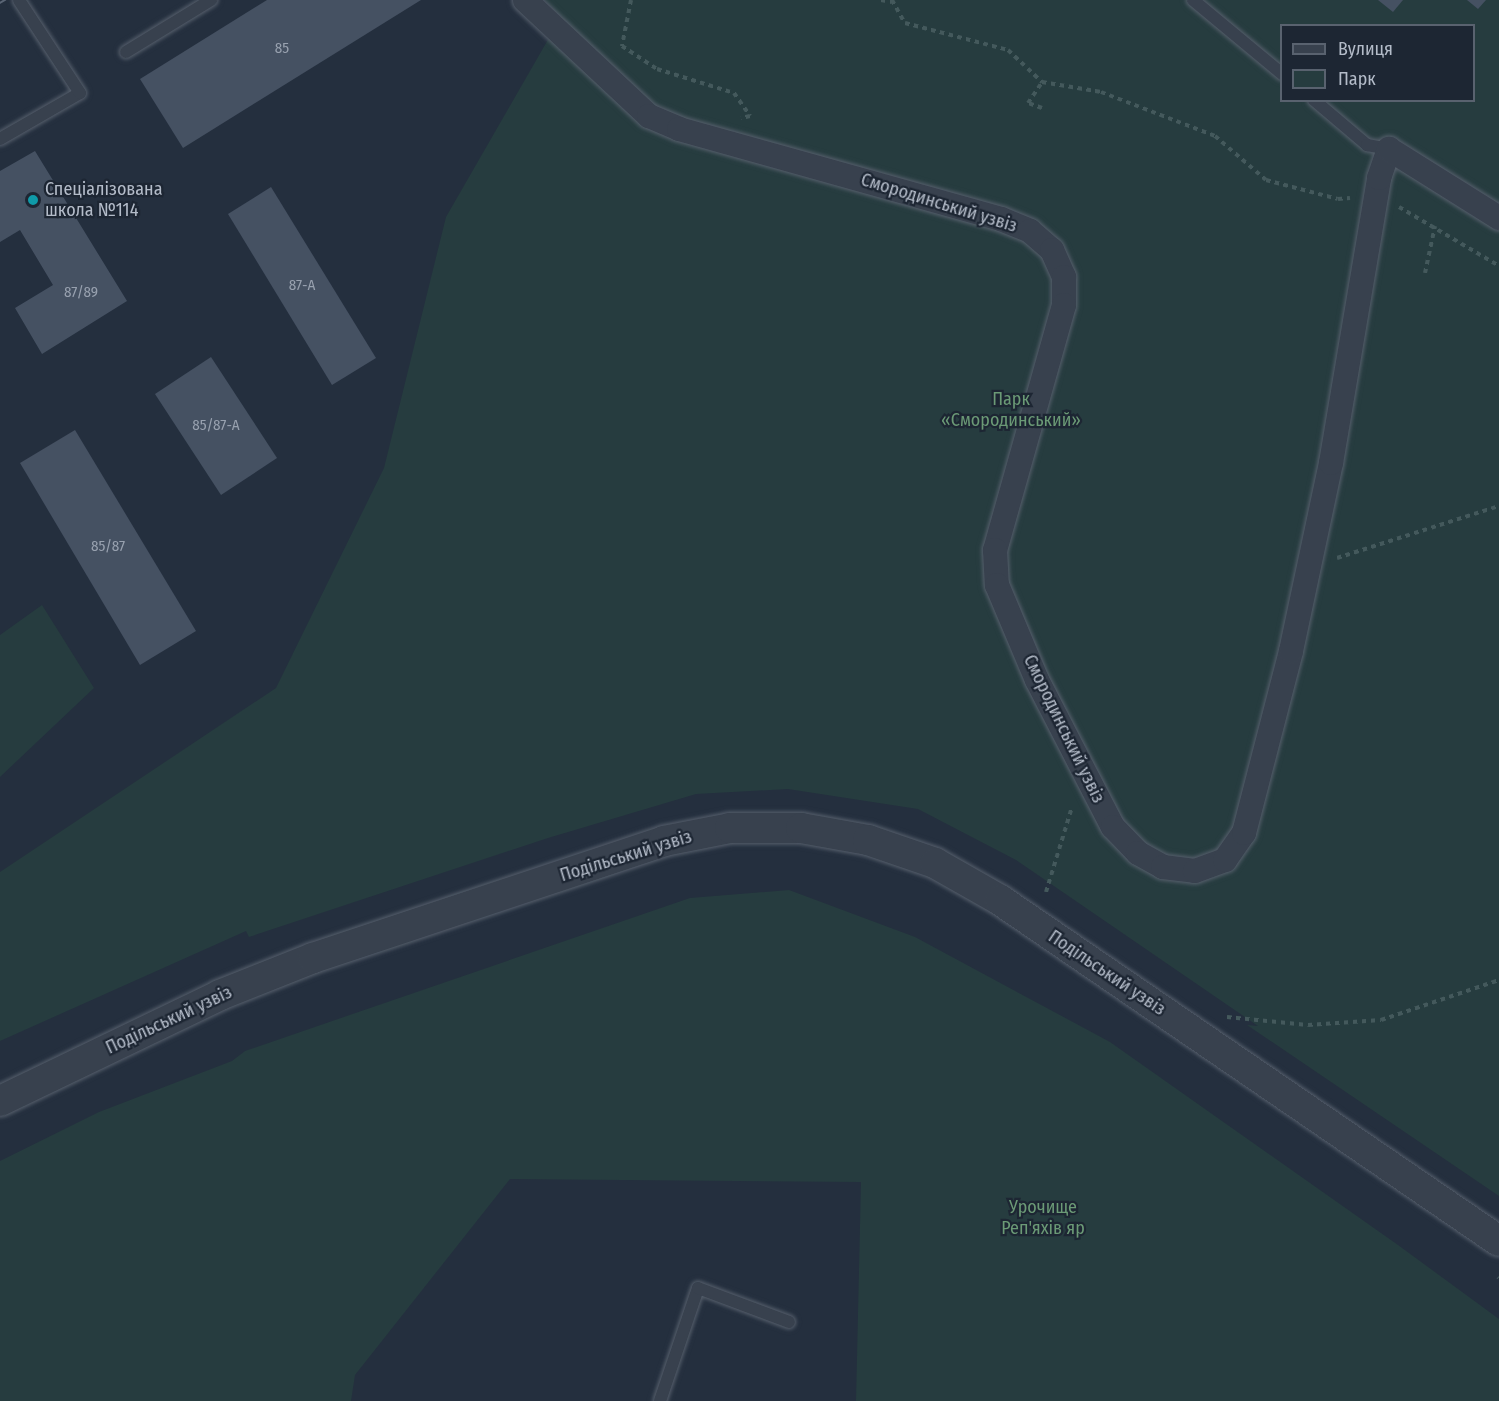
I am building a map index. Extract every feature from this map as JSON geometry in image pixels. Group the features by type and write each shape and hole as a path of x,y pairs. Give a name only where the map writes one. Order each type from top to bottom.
{"street":[{"name":"Смородинський узвіз","path":"525,0 649,116 679,129 1001,219 1030,231 1052,250 1064,278 1065,305 995,549 998,585 1037,680 1113,827 1138,853 1163,867 1195,871 1225,860 1244,833 1309,567 1331,463 1377,195 1389,149"},
{"path":"1389,149 1499,218"},
{"name":"Подільський узвіз","path":"0,1101 220,995 325,954 664,841 730,828 801,828 868,840 935,862 1000,900 1499,1241"}],"lane":[{"path":"0,139 80,93 19,0"},
{"path":"126,52 211,0"},
{"path":"1193,0 1280,73"},
{"path":"1316,102 1367,145 1389,149"},
{"path":"660,1401 698,1288 789,1322"}],"path":[{"path":"631,0 622,46 657,69 734,93 750,116 738,118"},
{"path":"881,0 892,1 905,23 1008,50 1042,82 1101,92 1215,136 1266,180 1338,199 1377,195 1435,226 1499,266"},
{"path":"1042,82 1028,103 1042,108"},
{"path":"1425,273 1435,226"},
{"path":"1309,567 1499,506"},
{"path":"1046,892 1076,795 1079,764"},
{"path":"1227,1017 1308,1025 1381,1020 1499,980"}],"green space":[{"name":"Парк «Смородинський»","path":"544,0 1499,0 1499,1196 1247,1025 1258,1026 1016,860 918,809 788,789 696,794 548,838 249,937 246,931 0,1041 0,872 276,688 384,468 446,217 561,17"},
{"path":"42,605 94,688 0,777 0,635"},
{"name":"Урочище Реп'яхів яр","path":"789,890 915,937 1110,1042 1398,1245 1499,1319 1499,1401 856,1401 861,1182 510,1179 355,1375 351,1401 0,1401 0,1161 99,1112 232,1061 245,1051 690,898"}],"building":[{"path":"267,0 421,0 183,148 140,79"},
{"path":"1378,0 1403,0 1393,12"},
{"path":"1467,0 1486,0 1478,9"},
{"path":"35,151 127,301 42,354 15,308 53,285 20,230 0,242 0,171"},
{"path":"271,187 376,358 332,385 228,214"},
{"path":"211,357 277,458 221,495 155,394"},
{"path":"75,430 196,631 140,665 20,463"}],"tram line":[{"path":"0,3 5,0"}],"place":[{"name":"Спеціалізована школа №114","path":"33,200"}]}
